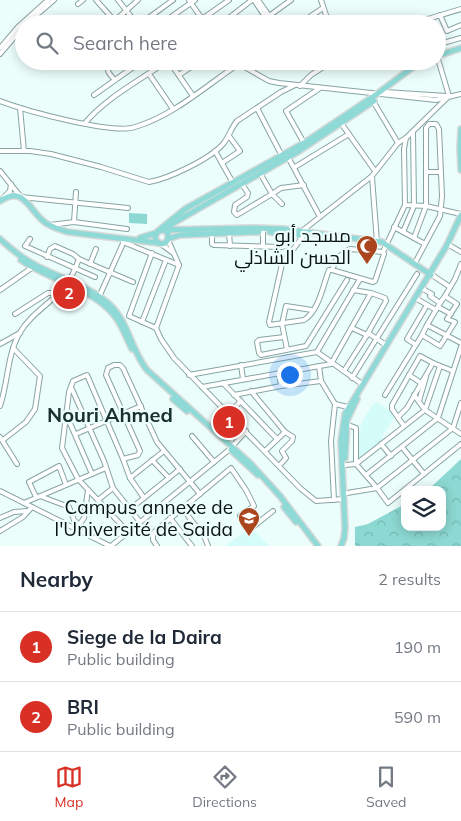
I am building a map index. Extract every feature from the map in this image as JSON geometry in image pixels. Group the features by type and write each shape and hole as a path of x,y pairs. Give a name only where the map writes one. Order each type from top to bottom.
{"main road":[{"path":"446,54 461,50"},
{"path":"446,55 461,50"},
{"path":"160,243 168,236 174,222 341,124 373,101 410,70"},
{"path":"138,239 158,231 186,209 285,157 381,94 414,70"},
{"path":"461,129 461,170"},
{"path":"0,200 7,197 21,197 26,200 48,225 68,232 160,243"},
{"path":"344,546 348,533 345,466 346,424 357,399 423,289 447,245 461,214"},
{"path":"340,546 345,533 341,441 343,422 348,407 449,245 461,222"},
{"path":"168,236 253,228 377,242 386,245 431,274"},
{"path":"158,231 168,236 229,232 302,233 382,246 386,245"},
{"path":"158,231 155,239 160,243"},
{"path":"0,240 33,266 98,300 109,310 117,320 138,362 148,376 250,463 269,483 318,546"},
{"path":"67,283 108,303 119,315 147,370 230,447 262,480 314,546"}],"street":[{"path":"33,15 51,0"},
{"path":"78,4 83,0"},
{"path":"96,0 109,15"},
{"path":"118,0 131,15"},
{"path":"121,15 138,0"},
{"path":"152,15 173,0"},
{"path":"208,15 229,0"},
{"path":"233,15 253,0 266,15"},
{"path":"258,0 266,15"},
{"path":"268,15 291,0"},
{"path":"320,0 326,15"},
{"path":"173,15 192,1 200,15"},
{"path":"312,15 323,8"},
{"path":"440,15 461,9"},
{"path":"446,29 447,31 461,25"},
{"path":"0,48 15,30"},
{"path":"0,54 15,37"},
{"path":"446,44 461,38"},
{"path":"108,70 108,73 115,80"},
{"path":"94,95 129,70"},
{"path":"85,123 94,112 155,70"},
{"path":"175,70 193,96"},
{"path":"179,75 186,70"},
{"path":"0,100 20,108 85,123 127,129 145,123 174,109 230,70"},
{"path":"250,70 273,82 300,86 436,100 461,94"},
{"path":"300,86 320,70"},
{"path":"441,70 449,96"},
{"path":"149,74 174,109"},
{"path":"0,151 51,154 149,182 161,179 188,167 215,151 229,136 232,126 237,121 294,85"},
{"path":"304,143 286,111 320,88"},
{"path":"406,138 404,149 405,205 383,252 375,281 328,270 319,298 308,317 304,320 270,325 269,322 282,264 302,233 320,216 372,176 398,143 424,122 449,96"},
{"path":"373,101 398,143"},
{"path":"20,108 24,151"},
{"path":"257,108 285,157 295,167 320,216"},
{"path":"414,238 426,206 427,126 424,122"},
{"path":"341,124 376,171"},
{"path":"415,264 440,216 442,196 438,126 436,124 428,124 427,126"},
{"path":"403,232 414,206 413,131"},
{"path":"295,167 349,134"},
{"path":"222,163 240,152 240,149 229,136"},
{"path":"215,151 233,183"},
{"path":"0,171 21,197 128,208"},
{"path":"426,172 440,172"},
{"path":"260,173 272,194 282,204"},
{"path":"372,176 377,242"},
{"path":"242,183 248,195 235,205 234,212 237,215 281,188 304,185"},
{"path":"0,200 10,191 11,184"},
{"path":"74,222 76,192"},
{"path":"405,205 426,206 461,214"},
{"path":"48,225 74,222 127,229"},
{"path":"394,227 425,244"},
{"path":"229,232 230,246"},
{"path":"262,246 263,232"},
{"path":"212,233 212,244 230,246 285,246 287,234"},
{"path":"168,236 179,265 156,328 161,340 189,375 229,413 300,488 316,500 344,499"},
{"path":"30,239 25,246 95,277"},
{"path":"99,297 124,240 179,265"},
{"path":"160,243 173,253"},
{"path":"449,245 461,252"},
{"path":"47,257 50,249 55,246 73,254 79,259 133,282"},
{"path":"90,264 96,249"},
{"path":"332,270 337,258 350,249 383,252"},
{"path":"152,253 129,316 156,328"},
{"path":"0,406 14,348 20,333 43,306 59,293 67,283 79,259"},
{"path":"142,322 166,260"},
{"path":"385,395 445,296 461,264"},
{"path":"0,290 33,266"},
{"path":"352,378 416,274"},
{"path":"431,274 450,287"},
{"path":"317,352 360,279"},
{"path":"284,337 259,340 257,342 258,350 261,355 306,346 347,280"},
{"path":"423,289 432,294 430,296 438,306 451,314"},
{"path":"344,372 386,301 384,298 371,293 353,290"},
{"path":"15,314 48,293 59,293"},
{"path":"202,387 331,364 371,293"},
{"path":"445,296 457,304 447,319 461,324"},
{"path":"417,299 427,305 438,306"},
{"path":"400,302 409,308"},
{"path":"290,357 282,324 287,305 312,310"},
{"path":"416,345 408,339 427,305"},
{"path":"422,335 440,346 455,322"},
{"path":"427,326 461,343"},
{"path":"352,328 386,345"},
{"path":"0,344 20,333"},
{"path":"366,475 438,418 461,347"},
{"path":"14,348 40,376 35,409 26,422 1,439 17,464"},
{"path":"412,350 432,363 453,371"},
{"path":"189,375 317,352 362,384"},
{"path":"404,426 392,409 392,405 420,356"},
{"path":"398,417 414,395 432,363"},
{"path":"124,460 138,455 140,451 106,375 108,368 114,365 120,365 123,368 157,442 200,494"},
{"path":"242,365 243,379"},
{"path":"319,366 322,381 335,404 332,441 334,500"},
{"path":"345,466 356,464 425,410 440,366"},
{"path":"279,373 281,386"},
{"path":"419,401 426,374"},
{"path":"128,532 78,479 62,448 69,392 73,381 87,375 130,478 144,498"},
{"path":"409,375 421,382"},
{"path":"234,395 281,386 322,381"},
{"path":"222,383 278,439"},
{"path":"71,387 90,428 113,488 140,522"},
{"path":"251,391 285,432 293,438 283,449 282,451 286,458 279,466"},
{"path":"414,395 425,410 461,434"},
{"path":"229,413 240,401"},
{"path":"347,493 377,488 453,428 461,403"},
{"path":"335,404 348,407"},
{"path":"76,434 141,406"},
{"path":"66,413 92,474"},
{"path":"346,424 356,428 356,464 388,503 461,444"},
{"path":"0,491 111,546 214,462 246,431"},
{"path":"265,451 285,432"},
{"path":"192,436 214,462"},
{"path":"332,441 341,441"},
{"path":"381,444 391,456"},
{"path":"402,447 424,474"},
{"path":"130,478 164,451"},
{"path":"152,460 169,478"},
{"path":"66,485 59,466 29,482 38,497 70,507 74,520 79,525"},
{"path":"24,503 106,468"},
{"path":"158,546 152,536 170,518 231,468 254,506 240,516 250,529 273,511"},
{"path":"130,510 180,469"},
{"path":"98,500 113,488"},
{"path":"79,530 79,525 84,518 88,490"},
{"path":"0,531 23,517 32,507"},
{"path":"182,508 205,538 208,546"},
{"path":"0,518 14,512 28,511"},
{"path":"170,518 192,546"}],"shaded area":[{"path":"377,402 391,412 394,418 382,436 384,439 358,459 357,437 361,430 360,425 374,403"},
{"name":"Campus annexe de l'Université de Saida","path":"251,528 269,546 225,546"}],"green space":[{"path":"129,213 147,214 147,224 129,223"},
{"path":"461,459 461,546 355,546 355,527 368,524 401,506 401,531 446,531 446,486 432,486"}],"place":[{"name":"مسجد أبو الحسن الشاذلي","path":"367,265"},
{"name":"BRI","path":"69,293"},
{"name":"Siege de la Daira","path":"229,422"},
{"name":"Campus annexe de l'Université de Saida","path":"249,537"}],"district":[{"name":"Nouri Ahmed","path":"110,414"}]}
